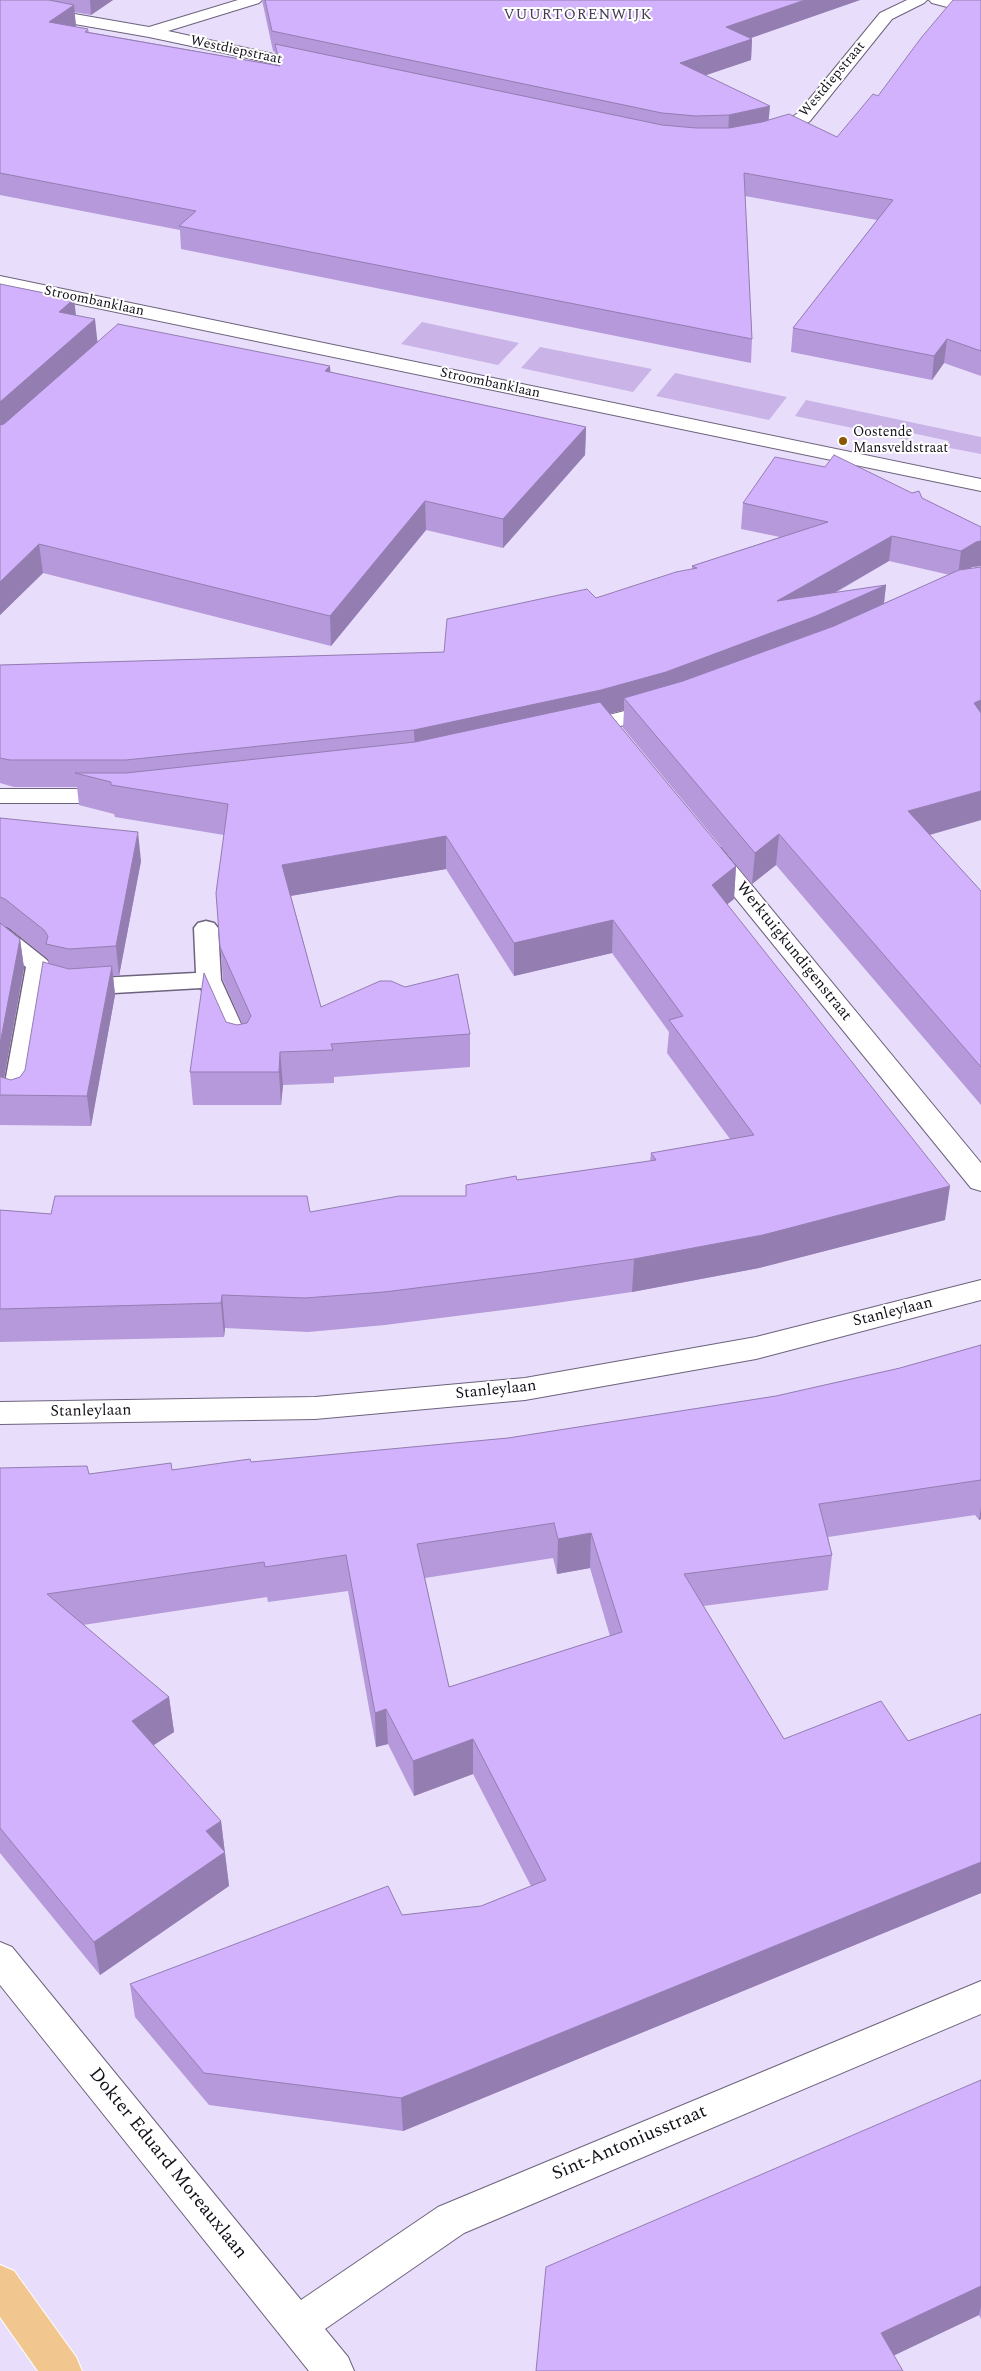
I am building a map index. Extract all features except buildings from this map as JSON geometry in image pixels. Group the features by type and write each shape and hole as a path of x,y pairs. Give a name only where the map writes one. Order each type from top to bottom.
{"main road":[{"path":"0,2284 62,2371"}],"street":[{"path":"148,32 254,0"},
{"name":"Westdiepstraat","path":"752,139 786,129 804,118 886,16 919,0"},
{"path":"937,0 981,11"},
{"name":"Westdiepstraat","path":"0,6 148,32 332,71"},
{"name":"Stroombanklaan","path":"0,282 981,485"},
{"path":"134,327 149,314"},
{"path":"558,734 612,732 681,702"},
{"path":"0,796 139,795"},
{"name":"Werktuigkundigenstraat","path":"699,838 981,1180"},
{"name":"Stanleylaan","path":"0,1413 315,1408 525,1389 756,1348 981,1290"},
{"name":"Dokter Eduard Moreauxlaan","path":"0,1958 334,2371"},
{"name":"Sint-Antoniusstraat","path":"298,2325 451,2220 981,1997"}],"lane":[{"path":"206,928 209,980 240,1048"},
{"path":"0,934 38,965 15,1099"},
{"path":"35,979 73,988 209,980"}],"shaded area":[{"path":"422,322 519,343 498,365 401,344"},
{"path":"540,347 652,369 633,392 521,368"},
{"path":"675,373 787,397 769,420 656,396"},
{"path":"806,400 981,437 981,454 945,447 949,441 912,433 907,440 889,436 892,431 871,426 867,431 795,416"}],"place":[{"name":"Oostende Mansveldstraat","path":"843,441"}],"district":[{"name":"VUURTORENWIJK","path":"578,16"}]}
